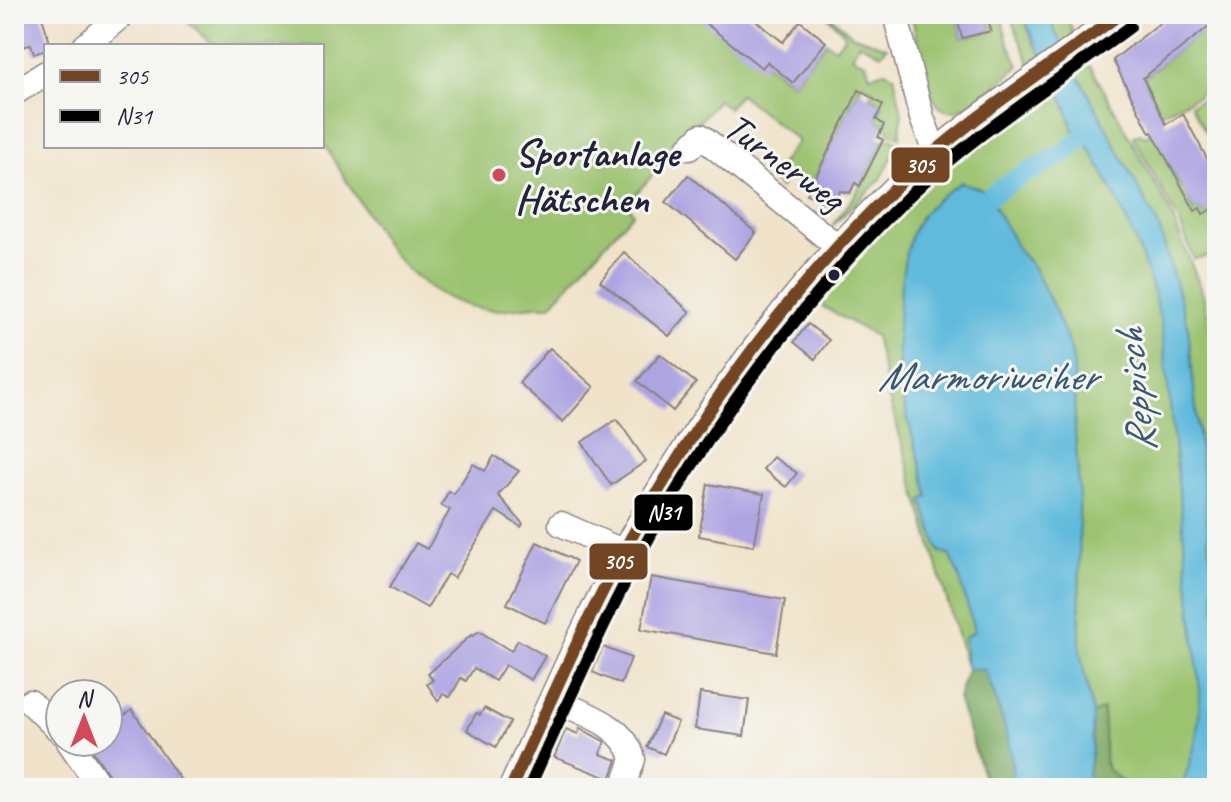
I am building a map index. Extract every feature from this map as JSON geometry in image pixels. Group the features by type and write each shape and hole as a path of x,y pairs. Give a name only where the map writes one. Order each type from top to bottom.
{"street":[{"path":"87,44 123,14"},
{"path":"895,14 922,118 935,152"},
{"path":"511,788 624,552 709,412 787,306 838,247 935,152 1120,14"},
{"path":"14,93 44,74"},
{"name":"Turnerweg","path":"689,148 701,136 838,247"},
{"path":"561,524 624,552"},
{"path":"552,699 612,728 624,739 633,759 623,788"},
{"path":"30,702 44,716"},
{"path":"80,758 101,788"}],"green space":[{"name":"Sportanlage Hätschen","path":"179,14 694,14 793,83 826,42 835,48 843,39 844,33 825,14 828,14 852,35 887,47 881,54 859,43 852,56 866,63 870,75 885,71 894,75 902,113 900,137 889,133 888,127 876,119 883,105 870,96 873,90 862,84 810,188 786,176 780,188 772,175 798,141 740,94 728,108 718,100 627,204 633,213 550,306 494,310 478,308 433,290 396,257 324,144 324,44 213,44"},
{"path":"911,14 956,14 962,38 991,31 987,14 1001,14 1007,40 1019,66 969,105 948,111 937,104 929,86"},
{"path":"1009,14 1023,14 1034,44 1052,22 1046,14 1066,14 1085,64 1091,67 1169,209 1202,291 1210,326 1217,392 1217,788 1010,788 985,670 967,669 890,402 875,336 813,301 925,183 970,143 1042,93"},
{"path":"1209,26 1217,38 1217,74 1198,96 1161,114 1143,78"},
{"path":"1201,100 1217,101 1217,153 1191,105"},
{"path":"1157,129 1168,162 1182,188 1185,188 1194,211 1200,208 1203,214 1217,206 1217,255 1194,259 1179,221 1133,136 1140,133 1145,136"},
{"path":"890,138 899,143 881,179 832,226 856,194 883,140"},
{"path":"967,669 985,669 1009,743 1011,788 984,788 985,781 958,699"},
{"path":"1103,709 1106,768 1130,788 1086,788 1093,714"}],"water":[{"path":"1023,14 1046,14 1159,227 1188,327 1217,624 1217,749 1209,788 1181,788 1195,741 1200,692 1162,328 1157,305 1124,215 1091,151 1072,127 1067,109"},
{"name":"Marmoriweiher","path":"961,182 984,190 989,197 1019,251 1034,268 1071,349 1079,489 1080,652 1093,714 1086,788 1011,788 1009,743 1001,713 985,670 967,669 964,638 974,631 959,576 950,556 939,551 922,500 928,497 899,377 898,328 902,275 914,229 923,214"}],"building":[{"path":"41,14 50,44 44,44 44,51 34,54 31,44 18,49 14,22"},
{"path":"694,14 747,14 783,42 800,21 826,42 793,83 767,62 762,68"},
{"path":"956,14 987,14 991,31 962,38"},
{"path":"1171,14 1217,14 1217,20 1143,78 1166,124 1183,114 1217,177 1217,206 1203,214 1200,208 1195,211 1113,60"},
{"path":"859,90 883,105 876,119 884,125 878,137 883,140 860,186 855,183 850,193 840,191 832,207 807,194"},
{"path":"688,175 756,233 735,259 666,202"},
{"path":"624,252 690,312 669,336 600,281"},
{"path":"808,324 829,340 815,359 794,342"},
{"path":"550,348 594,387 563,422 519,383"},
{"path":"660,354 696,383 673,411 637,381"},
{"path":"617,419 646,461 611,485 582,442"},
{"path":"494,456 519,471 498,495 523,524 521,527 496,511 454,578 447,574 427,608 390,587 416,543 427,549 450,510 441,505 449,491 454,494 473,464 485,471"},
{"path":"773,457 797,473 786,487 763,469"},
{"path":"708,484 764,494 754,546 699,536"},
{"path":"537,542 576,561 545,623 507,604"},
{"path":"651,577 785,600 776,653 641,629"},
{"path":"479,631 511,651 518,640 545,656 531,680 505,665 495,681 474,668 466,681 461,678 450,697 443,694 438,701 427,684 433,680 428,674"},
{"path":"603,647 631,658 621,684 592,672"},
{"path":"700,693 749,700 744,736 695,729"},
{"path":"484,708 510,722 496,747 467,730 476,713 480,715"},
{"path":"132,710 186,788 117,788 97,758 124,758 124,716"},
{"path":"661,715 678,722 664,754 647,747"},
{"path":"580,728 605,742 600,754 617,760 610,779 554,757 566,729 578,734"}],"waterway":[{"path":"989,197 1010,182 1063,154 1093,129"}],"transit line":[{"name":"305","path":"511,788 580,636 626,547 715,402 784,310 859,224 925,161 979,117 1120,14"},
{"name":"N31","path":"529,788 638,558 726,413 795,322 869,236 935,173 989,129 1130,27"}],"place":[{"name":"Sportanlage Hätschen","path":"499,175"}],"water label":[{"name":"Reppisch","path":"1134,391"}]}
